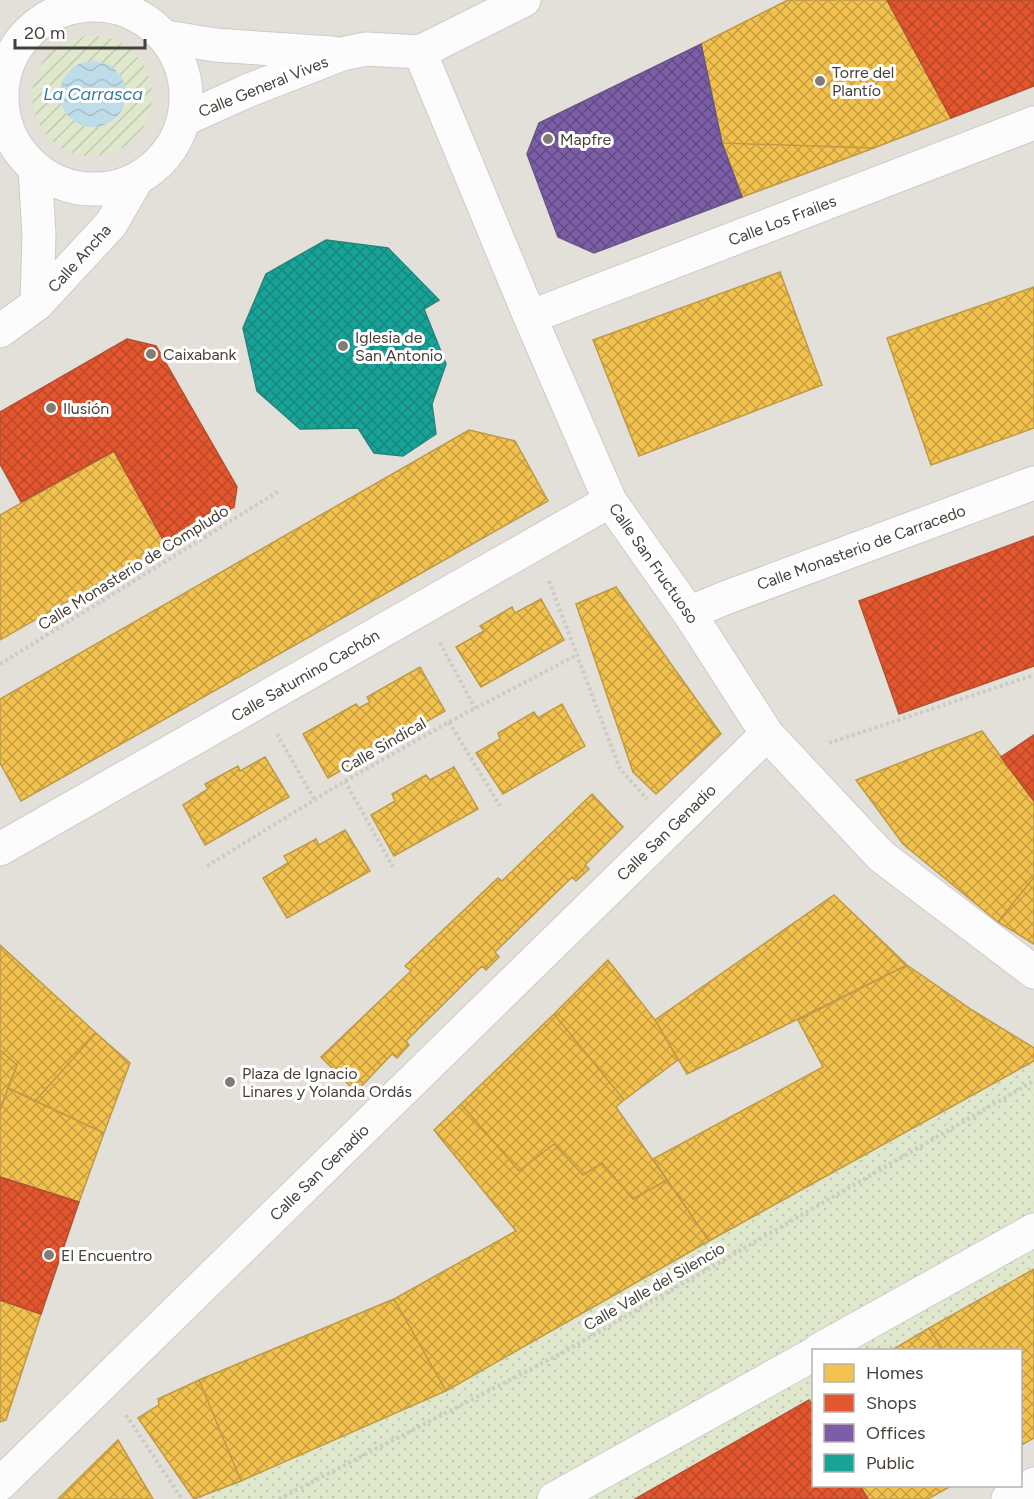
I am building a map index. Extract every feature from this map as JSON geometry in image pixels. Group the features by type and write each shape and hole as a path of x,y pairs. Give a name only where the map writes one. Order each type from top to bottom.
{"street":[{"name":"Calle General Vives","path":"184,119 247,91 342,54 366,49 420,52 524,0"},
{"path":"87,4 116,7 134,14 143,18 166,37 185,76 187,97 184,119 175,143 159,164 137,179 112,188 85,189 58,182 35,168 20,153 9,135 1,113 1,89 6,66 17,45 32,27 58,11 87,4"},
{"path":"0,32 32,27"},
{"name":"Calle General Vives","path":"166,37 215,45 342,54"},
{"name":"Calle San Fructuoso","path":"420,52 530,317 610,501 689,613 777,746 881,856 1034,972"},
{"name":"Calle Los Frailes","path":"530,317 1034,123"},
{"name":"Calle Ancha","path":"35,168 39,234 37,304"},
{"name":"Calle Ancha","path":"0,332 37,304 111,224 137,179"},
{"name":"Calle Monasterio de Carracedo","path":"689,613 1034,483"},
{"name":"Calle Saturnino Cachón","path":"0,849 610,501"},
{"name":"Calle San Genadio","path":"0,1484 671,827 777,746"},
{"path":"821,1349 1034,1230"},
{"path":"554,1499 812,1355"},
{"path":"1008,1499 1034,1484"}],"path":[{"name":"Calle Monasterio de Compludo","path":"0,664 279,491"},
{"path":"535,544 620,769 671,827"},
{"path":"421,609 476,708"},
{"name":"Calle Sindical","path":"207,866 345,781 449,722 577,655"},
{"path":"777,746 1034,675"},
{"path":"259,702 314,799"},
{"path":"449,722 501,806"},
{"path":"345,781 393,867"},
{"name":"Calle Valle del Silencio","path":"279,1499 564,1352 1034,1081"},
{"path":"103,1383 182,1499"}],"shaded area":[{"path":"0,0 1034,0 1034,1499 0,1499"}],"green space":[{"path":"92,36 115,41 134,54 147,73 152,96 147,119 134,138 115,151 92,156 69,151 50,138 37,119 32,96 37,73 50,54 69,41"},
{"path":"1034,1061 1034,1270 895,1349 812,1349 812,1397 632,1499 196,1499 446,1391 709,1241"}],"water":[{"name":"La Carrasca","path":"93,61 106,64 116,71 123,81 126,94 123,107 116,117 106,124 93,127 80,124 70,117 63,107 60,94 63,81 70,71 80,64"}],"building: Homes":[{"name":"Torre del Plantío","path":"788,0 887,0 951,118 874,148 722,143 701,44"},
{"path":"722,143 874,148 742,197"},
{"path":"780,272 822,385 639,456 593,340"},
{"path":"1034,287 1034,428 931,465 887,338"},
{"path":"469,430 515,441 548,501 21,801 0,763 0,699"},
{"path":"114,451 166,545 0,640 0,515"},
{"path":"616,587 721,734 656,794 633,772 576,604"},
{"path":"541,599 564,640 481,687 456,647 484,631 480,626 512,607 515,613"},
{"path":"420,667 445,711 328,778 303,734 356,704 359,708 370,702 367,697"},
{"path":"562,704 585,746 503,794 476,753 500,739 498,733 534,712 538,718"},
{"path":"982,731 1034,801 1034,877 998,922 903,844 856,780"},
{"path":"265,757 289,797 205,845 183,805 208,789 205,784 238,766 240,771"},
{"path":"454,767 478,809 394,856 371,815 395,801 392,794 426,775 430,780"},
{"path":"592,794 623,827 585,865 589,869 576,881 572,877 495,952 499,957 486,970 482,966 406,1041 409,1045 397,1058 392,1054 356,1092 321,1057 411,971 405,966 498,878 502,881"},
{"path":"345,830 370,871 287,918 263,878 288,863 284,856 316,839 319,845"},
{"path":"1034,877 1034,944 998,922"},
{"path":"834,895 907,965 687,1074 655,1020"},
{"path":"0,945 96,1033 35,1101 8,1088 17,1065 0,1050"},
{"path":"608,960 655,1020 678,1060 624,1100 554,1014"},
{"path":"907,965 972,1010 1034,1048 1034,1061 709,1241 653,1159 823,1067 798,1020"},
{"path":"554,1014 624,1100 616,1107 667,1180 633,1199 602,1163 583,1175 554,1144 519,1171 461,1104"},
{"path":"96,1033 130,1063 104,1133 35,1101"},
{"path":"0,1050 17,1065 0,1110"},
{"path":"8,1088 104,1133 79,1202 0,1177 0,1110"},
{"path":"461,1104 519,1171 554,1144 583,1175 602,1163 633,1199 667,1180 709,1241 446,1391 394,1299 516,1231 434,1130"},
{"path":"1034,1269 1034,1438 1022,1445 1022,1349 942,1349 929,1328"},
{"path":"394,1299 446,1391 241,1481 199,1380"},
{"path":"0,1300 41,1314 6,1420 0,1422"},
{"path":"929,1328 942,1349 894,1349"},
{"path":"199,1380 241,1481 194,1499 138,1418 159,1405 158,1399"},
{"path":"118,1440 153,1499 58,1499"},
{"path":"861,1487 949,1487 928,1499 868,1499"}],"building: Shops":[{"path":"887,0 1034,0 1034,86 951,118"},
{"path":"127,339 156,346 237,487 234,507 166,545 114,451 21,502 0,464 0,412"},
{"path":"1034,536 1034,666 899,714 859,601"},
{"path":"1034,735 1034,801 1001,757"},
{"path":"0,1177 79,1202 41,1314 0,1300"},
{"path":"809,1400 812,1404 812,1487 861,1487 868,1499 635,1499"}],"building: Offices":[{"path":"701,44 722,143 742,197 594,253 558,237 527,154 539,123"}],"building: Public":[{"name":"Iglesia de San Antonio","path":"326,240 388,248 439,300 424,309 446,364 432,404 436,434 403,456 374,453 358,428 300,429 257,391 243,328 266,274"}],"place":[{"name":"Torre del Plantío","path":"820,81"},
{"name":"Mapfre","path":"548,139"},
{"name":"Iglesia de San Antonio","path":"343,346"},
{"name":"Caixabank","path":"151,354"},
{"name":"Ilusión","path":"51,408"},
{"name":"Plaza de Ignacio Linares y Yolanda Ordás","path":"230,1082"},
{"name":"El Encuentro","path":"49,1255"}]}
